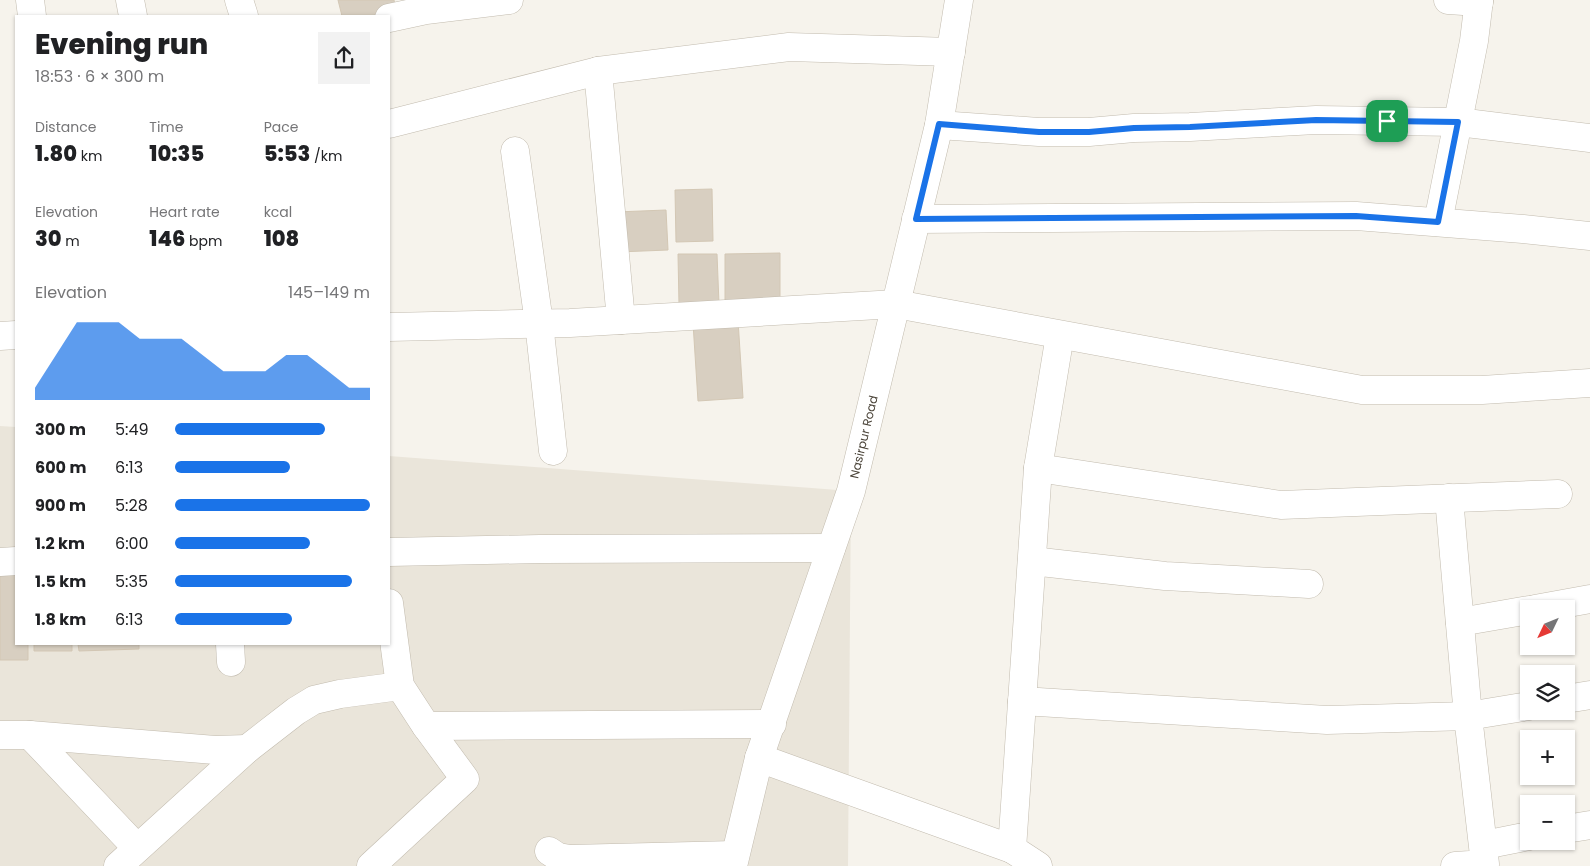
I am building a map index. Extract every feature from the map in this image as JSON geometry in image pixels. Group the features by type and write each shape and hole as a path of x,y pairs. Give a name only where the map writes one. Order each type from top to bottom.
{"street":[{"path":"30,0 32,15"},
{"path":"130,0 133,15"},
{"path":"239,0 244,15"},
{"path":"390,18 426,10 509,0"},
{"name":"Nasirpur Road","path":"734,861 759,758 851,490 939,124 960,0"},
{"path":"1438,222 1474,41 1479,1 1448,0"},
{"path":"390,124 598,71 788,47 951,52"},
{"path":"598,71 621,320"},
{"path":"939,124 1047,132 1089,132 1134,128 1316,120 1458,122 1590,138"},
{"path":"515,151 539,323 553,451"},
{"path":"916,219 1356,216 1590,236"},
{"path":"390,327 621,320 896,304 1362,390 1482,390 1590,383"},
{"path":"0,336 15,335"},
{"path":"1012,858 1038,468 1060,335"},
{"path":"1038,468 1281,506 1558,494"},
{"path":"1449,498 1468,716 1485,864 1455,866"},
{"path":"390,552 550,549 831,548"},
{"path":"0,562 15,561"},
{"path":"1032,561 1165,576 1309,584"},
{"path":"1575,602 1590,599"},
{"path":"371,866 465,780 400,686 390,611"},
{"path":"1460,622 1520,612"},
{"path":"30,735 127,857 247,749 296,710 314,700 340,694 400,686"},
{"path":"1575,698 1590,695"},
{"path":"1022,701 1327,720 1468,716 1520,707"},
{"path":"426,726 772,724"},
{"path":"0,735 30,735 215,750 247,749"},
{"path":"759,758 1012,858 1038,866"},
{"path":"1575,827 1590,824"},
{"path":"1484,845 1520,838"},
{"path":"562,859 734,861"}],"shaded area":[{"path":"0,426 15,427 15,645 390,645 390,456 851,491 848,866 0,866"}],"building":[{"path":"338,0 394,0 396,10 375,15 342,15"},
{"path":"712,189 713,241 676,242 675,190"},
{"path":"666,210 668,250 618,252 616,212"},
{"path":"780,253 780,303 725,303 725,254"},
{"path":"678,254 717,254 719,304 679,305"},
{"path":"738,320 743,398 698,401 693,323"},
{"path":"0,575 15,575 15,645 28,645 28,660 0,660"},
{"path":"34,645 72,645 72,651 34,651"},
{"path":"78,645 139,645 139,649 79,651"}],"route":[{"path":"1316,120 1387,121 1458,122 1438,222 1356,216 916,219 939,124 1039,132 1089,132 1134,128 1316,120"}]}
